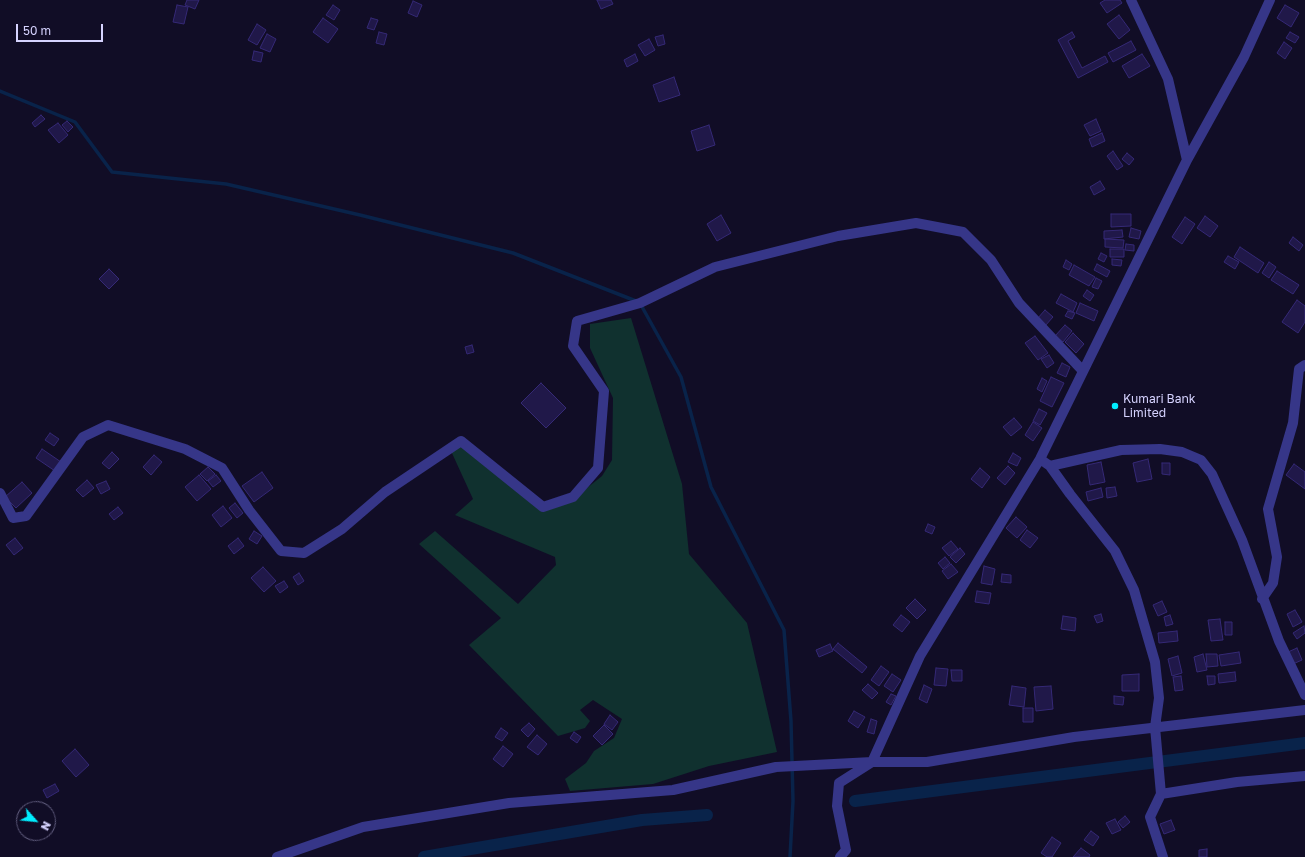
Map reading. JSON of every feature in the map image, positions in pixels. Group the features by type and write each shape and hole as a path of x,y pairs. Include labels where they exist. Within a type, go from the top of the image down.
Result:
{"street":[{"path":"1131,0 1168,79 1188,160"},
{"path":"840,857 846,850 837,806 839,783 872,762 920,656 1040,459 1188,160 1244,57 1270,0"},
{"path":"0,493 13,518 26,516 83,437 108,425 185,449 222,468 250,510 281,551 304,553 342,529 385,492 461,441 543,508 573,497 598,468 604,392 573,346 577,321 640,303 715,267 838,236 916,223 963,232 991,260 1019,303 1083,371"},
{"path":"1262,599 1273,583 1277,558 1268,509 1293,423 1299,369 1305,365"},
{"path":"1050,466 1121,450 1153,449 1182,452 1201,460 1212,474 1242,540 1262,599 1279,641 1305,695"},
{"path":"1040,459 1050,466 1115,551 1134,590 1155,662 1160,698 1156,727 1161,794 1150,816 1164,857"},
{"path":"277,857 363,827 509,803 673,790 776,767 872,762 927,762 1074,737 1305,710"},
{"path":"1161,794 1237,782 1305,776"}],"green space":[{"path":"631,318 682,484 689,554 747,623 777,752 709,766 653,784 570,791 565,779 586,763 594,751 614,738 622,719 593,700 580,710 590,721 585,728 558,736 469,645 501,618 419,544 435,531 518,604 556,565 555,557 455,515 473,499 451,451 462,446 541,511 572,500 602,476 612,460 613,398 590,348 590,324"}],"building":[{"path":"187,0 199,0 195,9 185,5"},
{"path":"597,0 611,0 613,4 601,9"},
{"path":"1105,0 1120,0 1122,3 1107,13 1100,3"},
{"path":"413,1 422,5 417,17 408,13"},
{"path":"177,5 188,7 184,24 173,22"},
{"path":"333,5 340,10 334,20 326,15"},
{"path":"1285,5 1299,13 1291,27 1277,18"},
{"path":"1119,15 1130,30 1119,39 1107,24"},
{"path":"323,18 338,29 328,43 313,32"},
{"path":"371,18 378,20 374,30 367,28"},
{"path":"257,24 266,30 257,45 248,40"},
{"path":"379,32 387,34 384,45 376,43"},
{"path":"1072,32 1075,37 1068,41 1082,68 1105,56 1108,62 1078,78 1058,40"},
{"path":"1290,32 1299,37 1295,43 1286,38"},
{"path":"267,34 276,39 270,52 260,48"},
{"path":"663,35 665,44 658,46 655,37"},
{"path":"649,39 655,50 645,56 638,45"},
{"path":"1131,41 1136,50 1113,62 1108,53"},
{"path":"1284,42 1292,48 1285,59 1277,53"},
{"path":"254,51 263,53 261,62 252,60"},
{"path":"635,54 638,61 627,67 624,60"},
{"path":"1142,54 1150,66 1129,78 1122,66"},
{"path":"674,77 680,95 659,102 653,85"},
{"path":"41,115 45,119 35,127 32,123"},
{"path":"1096,119 1101,131 1090,136 1084,125"},
{"path":"67,121 73,127 68,132 62,125"},
{"path":"58,123 68,135 59,143 48,130"},
{"path":"709,125 715,145 697,151 691,131"},
{"path":"1102,133 1105,141 1092,147 1089,139"},
{"path":"1113,151 1123,166 1117,170 1107,156"},
{"path":"1127,153 1134,159 1129,165 1122,159"},
{"path":"1100,181 1105,189 1094,195 1090,187"},
{"path":"1111,214 1131,214 1131,226 1111,227"},
{"path":"721,215 731,233 717,241 707,224"},
{"path":"1205,216 1218,226 1210,237 1197,228"},
{"path":"1185,217 1195,224 1182,244 1172,237"},
{"path":"1131,228 1141,231 1139,239 1129,237"},
{"path":"1122,230 1123,237 1104,239 1104,231"},
{"path":"1293,237 1303,245 1299,251 1289,243"},
{"path":"1105,239 1124,240 1123,248 1105,247"},
{"path":"1126,244 1134,245 1134,251 1125,250"},
{"path":"1240,247 1264,263 1258,273 1234,257"},
{"path":"1110,249 1124,249 1124,257 1110,257"},
{"path":"1101,253 1107,256 1104,262 1098,259"},
{"path":"1228,256 1239,262 1235,269 1224,262"},
{"path":"1112,259 1122,260 1121,266 1112,265"},
{"path":"1066,260 1072,264 1069,270 1063,267"},
{"path":"1269,262 1276,267 1269,278 1262,273"},
{"path":"1097,264 1110,271 1107,277 1094,270"},
{"path":"1074,265 1095,277 1089,286 1069,275"},
{"path":"109,269 119,279 109,289 99,279"},
{"path":"1277,271 1299,285 1293,294 1271,280"},
{"path":"1096,278 1102,281 1098,289 1092,287"},
{"path":"1087,290 1094,295 1090,301 1083,296"},
{"path":"1061,294 1077,303 1073,312 1056,303"},
{"path":"1297,300 1305,306 1305,322 1298,333 1282,322"},
{"path":"1080,303 1098,311 1094,321 1076,313"},
{"path":"1045,310 1053,317 1045,326 1037,319"},
{"path":"1068,311 1075,313 1072,319 1065,316"},
{"path":"1065,325 1072,331 1063,342 1055,336"},
{"path":"1073,333 1084,344 1076,353 1065,342"},
{"path":"1035,336 1048,353 1038,360 1025,343"},
{"path":"472,345 474,352 467,354 465,347"},
{"path":"1049,355 1054,363 1047,368 1041,359"},
{"path":"1062,363 1070,367 1066,377 1057,373"},
{"path":"1051,377 1064,383 1052,407 1040,401"},
{"path":"1042,378 1047,381 1042,392 1037,389"},
{"path":"541,383 566,408 546,428 521,403"},
{"path":"1039,409 1047,413 1040,425 1033,421"},
{"path":"1014,418 1022,427 1011,436 1003,427"},
{"path":"1033,422 1042,428 1033,441 1025,435"},
{"path":"50,433 59,439 54,446 45,440"},
{"path":"42,449 61,462 55,471 36,458"},
{"path":"112,452 119,459 109,469 102,463"},
{"path":"1013,453 1021,458 1017,466 1008,462"},
{"path":"154,455 162,462 151,475 143,467"},
{"path":"1148,459 1152,479 1137,482 1133,463"},
{"path":"1101,462 1105,482 1090,485 1087,465"},
{"path":"1162,463 1170,463 1170,475 1162,474"},
{"path":"1294,464 1305,472 1305,489 1286,475"},
{"path":"1008,466 1015,473 1005,485 997,478"},
{"path":"208,467 215,474 207,481 200,474"},
{"path":"980,468 990,477 982,488 971,479"},
{"path":"262,472 273,488 254,502 242,486"},
{"path":"199,475 211,489 197,501 185,487"},
{"path":"216,475 221,481 213,487 208,481"},
{"path":"87,480 94,488 83,497 76,490"},
{"path":"106,481 110,489 101,494 96,485"},
{"path":"22,482 32,493 16,508 5,497"},
{"path":"1115,487 1117,496 1107,498 1106,488"},
{"path":"1101,488 1103,497 1088,501 1086,492"},
{"path":"235,503 243,513 237,518 229,508"},
{"path":"223,506 232,518 221,527 212,515"},
{"path":"118,507 123,513 114,520 109,514"},
{"path":"1016,517 1027,527 1017,538 1006,528"},
{"path":"928,524 935,527 932,534 925,531"},
{"path":"1027,530 1038,538 1030,548 1020,540"},
{"path":"254,531 262,536 257,544 249,539"},
{"path":"15,538 23,548 14,555 6,545"},
{"path":"238,538 244,546 234,554 228,546"},
{"path":"951,541 958,549 949,556 942,548"},
{"path":"960,548 965,554 956,563 950,557"},
{"path":"945,557 950,563 943,569 938,563"},
{"path":"951,564 958,572 948,579 942,571"},
{"path":"984,566 995,569 992,585 981,583"},
{"path":"263,567 276,581 264,592 251,578"},
{"path":"299,573 304,581 298,585 293,577"},
{"path":"1002,574 1011,575 1011,583 1001,582"},
{"path":"284,581 288,587 280,593 275,586"},
{"path":"977,591 991,593 989,604 975,602"},
{"path":"915,599 926,610 917,619 906,608"},
{"path":"1162,601 1167,612 1158,616 1153,605"},
{"path":"1295,610 1302,622 1293,627 1287,614"},
{"path":"1101,614 1103,621 1097,623 1094,616"},
{"path":"901,615 910,622 902,632 893,625"},
{"path":"1170,615 1173,624 1166,626 1164,617"},
{"path":"1063,616 1076,618 1075,631 1061,629"},
{"path":"1220,619 1223,640 1211,641 1208,620"},
{"path":"1225,622 1232,622 1232,635 1225,635"},
{"path":"1304,626 1305,633 1297,639 1293,633"},
{"path":"1177,631 1178,641 1159,643 1158,633"},
{"path":"838,643 867,667 862,673 833,649"},
{"path":"830,644 833,651 819,657 816,650"},
{"path":"1297,648 1302,660 1293,664 1288,652"},
{"path":"1239,652 1241,663 1221,666 1219,655"},
{"path":"1203,654 1207,670 1197,672 1194,657"},
{"path":"1206,654 1217,654 1218,666 1207,667"},
{"path":"1178,656 1182,673 1172,676 1168,659"},
{"path":"881,666 889,672 879,686 871,680"},
{"path":"936,668 948,669 946,686 934,685"},
{"path":"951,670 962,670 962,681 952,681"},
{"path":"1235,672 1236,681 1219,683 1218,674"},
{"path":"892,674 901,680 893,692 884,686"},
{"path":"1139,674 1139,691 1122,691 1122,675"},
{"path":"1181,676 1183,690 1175,691 1173,677"},
{"path":"1207,676 1215,676 1215,684 1208,685"},
{"path":"868,684 878,693 872,699 862,690"},
{"path":"924,685 932,689 927,703 919,699"},
{"path":"1012,686 1026,688 1024,707 1009,705"},
{"path":"1051,686 1053,709 1036,711 1034,687"},
{"path":"891,694 896,696 891,705 886,702"},
{"path":"1114,696 1124,697 1123,705 1114,704"},
{"path":"1023,708 1033,708 1033,722 1023,722"},
{"path":"854,711 865,717 858,728 848,721"},
{"path":"610,715 618,722 612,730 604,724"},
{"path":"871,719 877,721 874,734 867,732"},
{"path":"529,723 535,729 528,737 521,730"},
{"path":"604,725 613,734 602,745 593,736"},
{"path":"501,728 508,733 502,741 495,737"},
{"path":"574,732 581,737 577,743 570,738"},
{"path":"537,735 547,744 538,755 527,747"},
{"path":"503,746 513,754 503,767 493,759"},
{"path":"75,749 89,765 76,777 62,761"},
{"path":"55,784 59,791 47,798 43,790"},
{"path":"1125,816 1130,822 1123,828 1118,822"},
{"path":"1115,819 1121,830 1112,834 1106,823"},
{"path":"1171,820 1175,830 1164,834 1160,824"},
{"path":"1091,831 1099,837 1093,846 1084,840"},
{"path":"1052,837 1061,843 1052,857 1047,857 1041,853"},
{"path":"1081,848 1090,855 1089,857 1073,857"},
{"path":"1207,849 1207,857 1199,857 1199,850"}],"waterway":[{"path":"0,91 75,122 112,172 226,184 360,215 513,253 636,301"},
{"path":"641,305 681,377 711,487 784,630 791,721 793,801 790,857"},
{"path":"855,801 1305,743"},
{"path":"424,857 642,820 707,815"}],"place":[{"name":"Kumari Bank Limited","path":"1115,406"}]}
